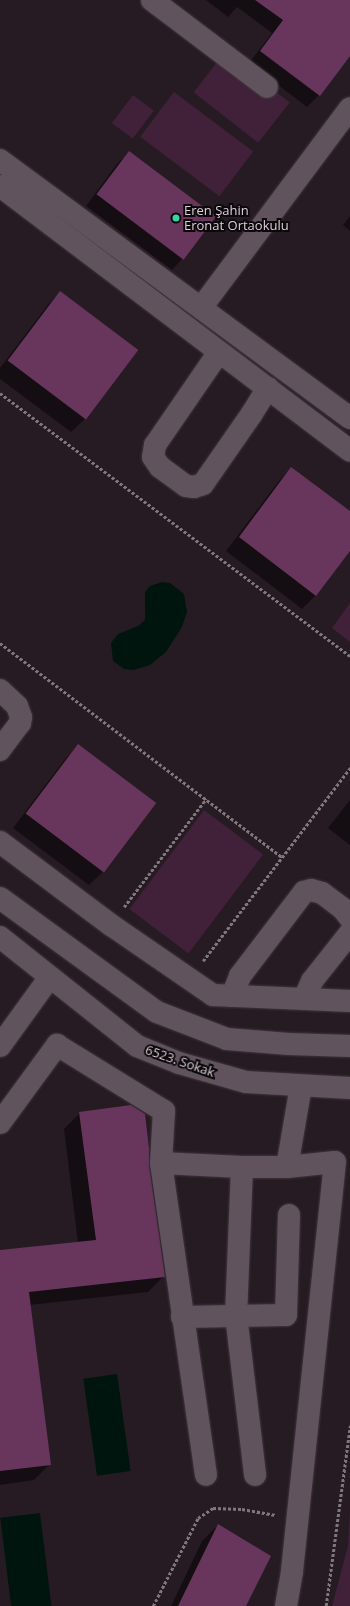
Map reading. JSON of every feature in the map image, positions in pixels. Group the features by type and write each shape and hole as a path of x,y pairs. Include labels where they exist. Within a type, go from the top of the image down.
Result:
{"street":[{"path":"152,0 268,87"},
{"path":"201,308 350,108"},
{"path":"0,160 350,418"},
{"path":"0,186 350,451"},
{"path":"219,352 155,445 153,457 160,467 186,486 194,487 203,484 268,388"},
{"path":"0,690 17,706 21,717 20,723 0,750"},
{"path":"0,842 111,924 213,995 350,1001"},
{"path":"232,996 240,976 304,892 311,890 322,893 343,909 350,918"},
{"path":"0,898 157,1012 227,1039 289,1044 350,1046"},
{"path":"304,999 312,982 350,933"},
{"name":"6523. Sokak","path":"0,937 136,1046 179,1063 246,1082 350,1088"},
{"path":"0,1046 50,977"},
{"path":"0,1123 57,1045 164,1111 161,1163 206,1475"},
{"path":"287,1167 301,1086"},
{"path":"161,1163 242,1167 287,1167 335,1162 297,1520 286,1606"},
{"path":"242,1167 236,1315 255,1475"},
{"path":"182,1317 286,1315 289,1215"}],"path":[{"path":"0,392 350,656"},
{"path":"0,643 282,857"},
{"path":"189,979 350,768"},
{"path":"111,924 206,799"},
{"path":"326,1606 350,1426"},
{"path":"153,1606 198,1518 213,1508 242,1509 297,1520"}],"shaded area":[{"path":"225,52 290,102 258,143 194,92"},
{"path":"174,92 253,152 219,196 140,137"},
{"path":"133,95 154,111 133,139 112,123"},
{"path":"162,582 170,583 184,594 187,612 182,627 166,652 150,665 134,670 124,669 113,661 111,643 118,634 138,626 145,620 145,592 150,586"},
{"path":"350,603 350,642 332,628"},
{"path":"204,810 263,855 188,954 129,909"},
{"path":"117,1374 131,1471 97,1476 83,1379"},
{"path":"350,1509 350,1606 332,1606 348,1546"},
{"path":"40,1513 51,1606 11,1606 0,1518"}],"building":[{"path":"255,0 350,0 350,56 320,96 260,51 283,20"},
{"path":"129,151 216,217 184,260 97,194"},
{"path":"60,291 138,350 86,419 8,360"},
{"path":"291,467 350,511 350,551 316,596 239,537"},
{"path":"78,744 156,803 104,872 26,813"},
{"path":"131,1105 145,1114 149,1148 149,1165 165,1277 29,1292 51,1465 0,1471 0,1250 96,1240 79,1112"},
{"path":"218,1524 271,1556 246,1606 178,1606"}],"place":[{"name":"Eren Şahin Eronat Ortaokulu","path":"176,218"}]}
